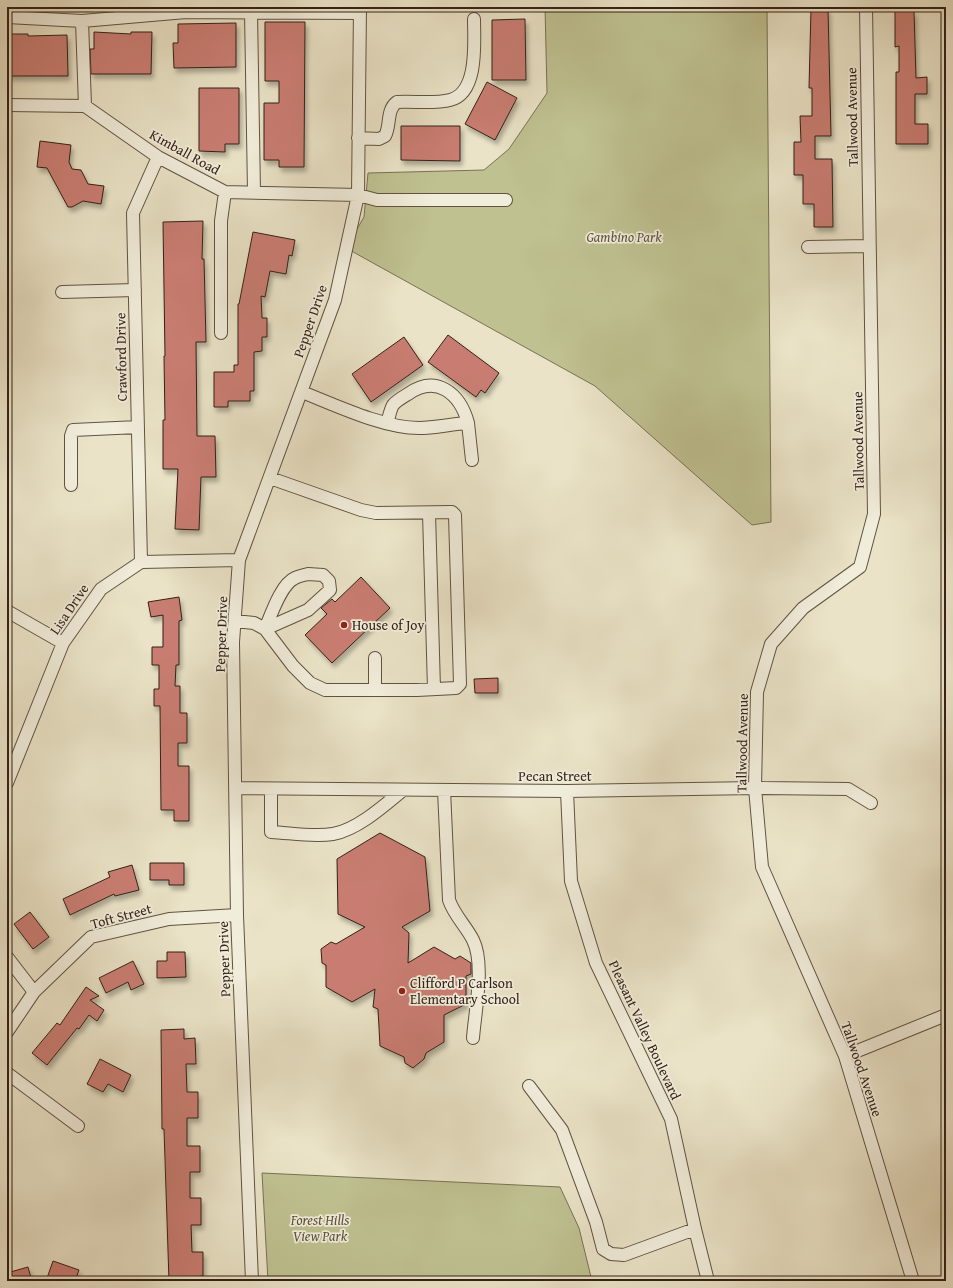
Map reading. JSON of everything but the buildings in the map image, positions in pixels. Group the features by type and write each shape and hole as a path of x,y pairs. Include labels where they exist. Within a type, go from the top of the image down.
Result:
{"street":[{"name":"Tallwood Avenue","path":"866,7 868,246 874,514 860,567 803,608 771,644 757,692 755,788 762,866 845,1056 913,1281"},
{"path":"7,16 82,21 186,12 360,10"},
{"name":"Pepper Drive","path":"252,1281 237,915 233,642 239,560 335,300 358,195 360,10"},
{"path":"251,12 254,192"},
{"path":"358,138 379,138 385,136 388,130 391,109 397,102 450,100 460,93 470,80 473,71 474,19"},
{"path":"7,105 85,106 82,21"},
{"name":"Kimball Road","path":"85,106 158,157 225,192 358,195 377,200 506,200"},
{"name":"Crawford Drive","path":"141,562 133,213 158,157"},
{"path":"221,333 221,221 225,192"},
{"path":"808,247 868,246"},
{"path":"62,292 135,290"},
{"path":"387,424 392,406 421,386 433,385 452,394 460,402 468,423 472,460"},
{"path":"302,392 387,424 419,428 468,423"},
{"path":"71,485 71,436 74,430 138,427"},
{"path":"235,621 254,623 265,629 293,666 317,687 325,690 434,689 456,688 460,684 456,519 452,512 376,513 361,510 270,478"},
{"path":"429,513 434,689"},
{"path":"141,562 239,560"},
{"name":"Lisa Drive","path":"7,783 63,644 101,589 141,562"},
{"path":"308,574 323,575 329,581 330,590 308,610 265,629 283,590 288,583 296,578 308,574"},
{"path":"7,611 63,644"},
{"path":"375,658 375,690"},
{"name":"Pecan Street","path":"236,788 567,792 755,788 848,789 871,802"},
{"path":"271,789 271,832 324,834 337,833 350,827 381,808 403,790"},
{"path":"444,790 449,900 455,913 473,940 478,957 473,1038"},
{"name":"Pleasant Valley Boulevard","path":"567,792 571,881 596,963 671,1119 708,1281"},
{"name":"Toft Street","path":"7,1032 34,992 91,937 169,919 237,915"},
{"path":"7,957 34,992"},
{"path":"845,1056 946,1015"},
{"path":"7,1073 78,1126"},
{"path":"529,1086 562,1130 596,1222 603,1249 611,1254 624,1255 695,1229"}],"green space":[{"name":"Gambino Park","path":"545,7 767,7 771,522 752,525 595,386 346,248 364,217 368,173 484,170 509,149 547,93"},
{"name":"Forest Hills View Park","path":"262,1173 560,1187 579,1228 592,1281 268,1281"}],"place":[{"name":"House of Joy","path":"344,625"},
{"name":"Clifford P Carlson Elementary School","path":"402,991"}]}
